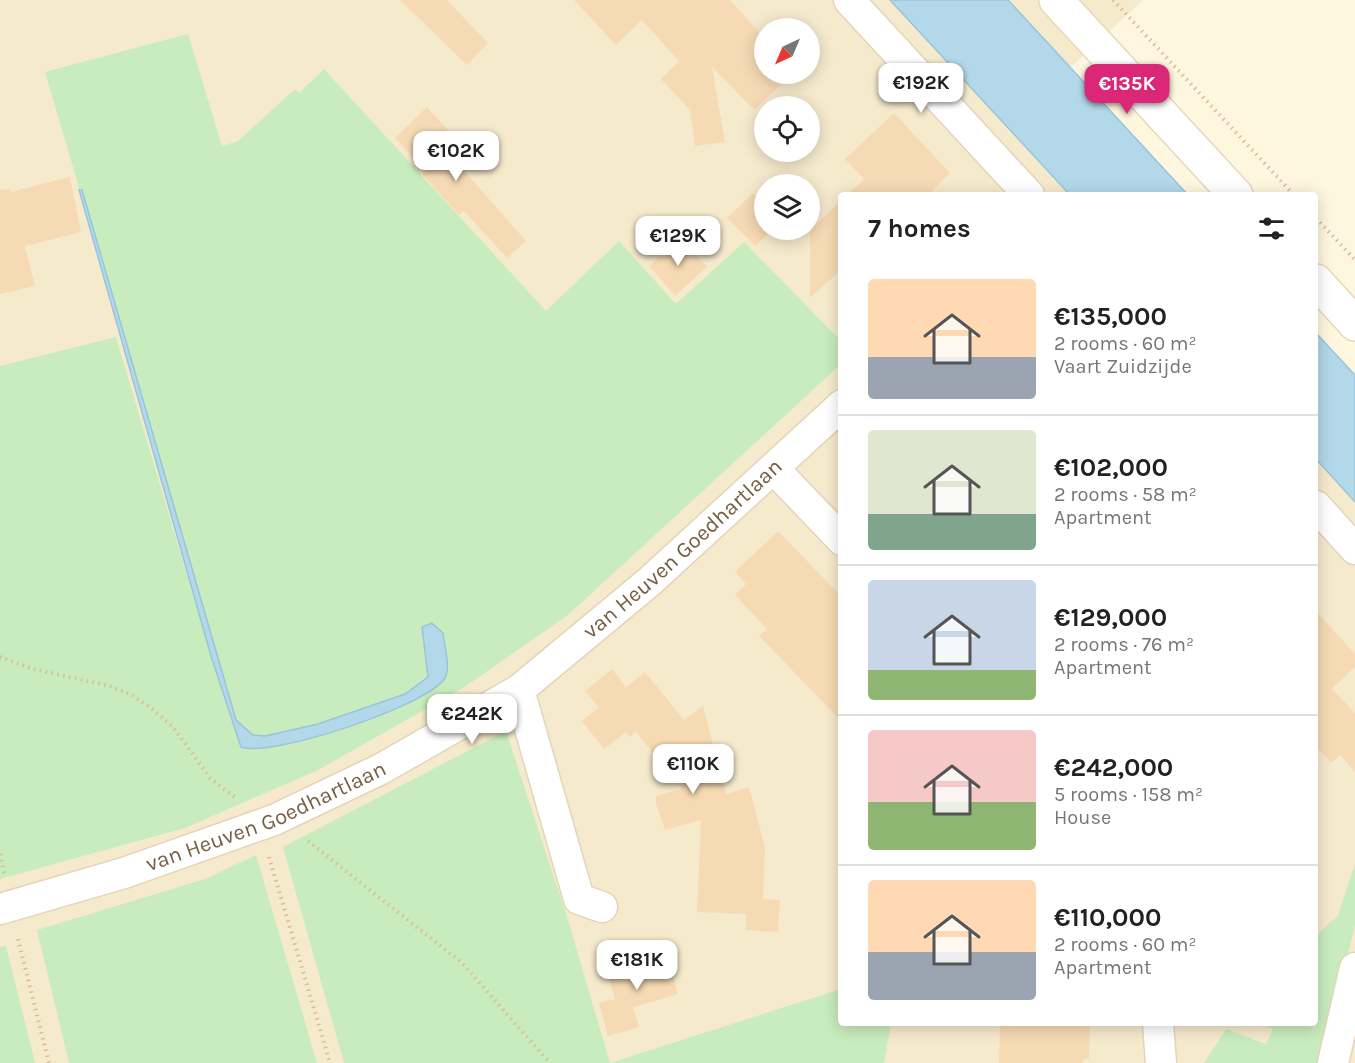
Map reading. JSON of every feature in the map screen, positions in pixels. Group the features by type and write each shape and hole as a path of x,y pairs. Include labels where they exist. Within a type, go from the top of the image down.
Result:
{"main road":[{"path":"1056,0 1233,192"},
{"path":"1318,283 1355,324"}],"street":[{"path":"849,0 1026,192"},
{"name":"van Heuven Goedhartlaan","path":"5,908 124,873 265,823 381,769 519,690 649,582 838,409"},
{"path":"774,469 838,536"},
{"path":"1318,508 1355,549"},
{"path":"519,690 579,899 602,907"},
{"path":"1333,1063 1355,968"},
{"path":"1158,1026 1161,1063"}],"path":[{"path":"1113,0 1291,192"},
{"path":"1318,220 1355,260"},
{"path":"0,657 33,669 106,685 130,694 150,707 173,727 210,778 265,823 310,842 462,963 550,1063"},
{"path":"265,823 275,871 330,1063"},
{"path":"0,854 5,908 49,1063"}],"shaded area":[{"path":"0,0 1143,0 1007,127 1067,192 838,192 838,1026 1318,1026 1318,461 1355,502 1355,1063 0,1063"}],"green space":[{"path":"188,34 222,146 238,141 295,89 299,93 324,69 546,311 619,241 676,304 744,242 838,338 838,367 568,615 463,688 318,770 185,828 0,879 0,366 116,337 211,656 241,747 275,746 352,727 408,702 428,677 405,694 318,724 265,736 253,735 236,720 45,72"},
{"path":"506,731 568,920 610,1063 344,1063 283,847"},
{"path":"256,855 317,1063 69,1063 37,930 205,879"},
{"path":"1355,864 1355,926 1320,1063 1204,1063 1226,1029 1266,1044 1273,1029 1266,1026 1318,1026 1318,934 1338,915"},
{"path":"6,946 35,1063 0,1063 0,947"},
{"path":"838,990 838,1026 890,1026 884,1063 610,1063"}],"water":[{"path":"890,0 1008,0 1185,192 1067,192"},
{"path":"79,190 82,190 236,720 253,735 265,736 318,724 405,694 428,677 422,627 432,623 443,633 447,656 447,674 433,689 381,715 348,727 283,745 258,748 241,747 211,656"},
{"path":"1318,335 1355,375 1355,502 1318,461"}],"building":[{"path":"400,0 447,0 488,43 467,65"},
{"path":"574,0 730,0 754,26 754,84 782,84 769,96 754,96 754,110 712,67 725,142 695,146 690,110 661,79 679,61 642,20 616,45"},
{"path":"427,107 448,130 437,140 526,241 507,258 464,211 459,215 422,174 426,171 395,138"},
{"path":"894,113 950,173 931,192 850,192 864,179 845,159"},
{"path":"70,177 81,232 25,246 35,286 0,294 0,190 10,189 11,192"},
{"path":"753,193 754,240 762,240 755,246 727,218"},
{"path":"838,204 838,273 810,298 810,240 820,240 820,221"},
{"path":"681,238 707,267 675,296 649,266"},
{"path":"778,531 838,593 838,718 759,636 767,629 735,595 746,584 735,572"},
{"path":"1318,613 1355,654 1355,667 1332,689 1355,713 1355,772 1340,755 1331,763 1318,748"},
{"path":"612,669 626,687 645,672 684,720 703,706 726,794 749,787 765,847 763,899 780,900 778,932 746,930 746,914 697,912 701,820 665,830 656,796 682,789 636,732 630,737 626,732 604,749 582,721 599,708 585,691"},
{"path":"665,950 678,994 633,1007 639,1027 608,1036 599,1003 615,999 607,972 638,963 637,958"},
{"path":"1000,1026 1090,1026 1089,1058 1083,1059 1083,1063 999,1063"}]}
